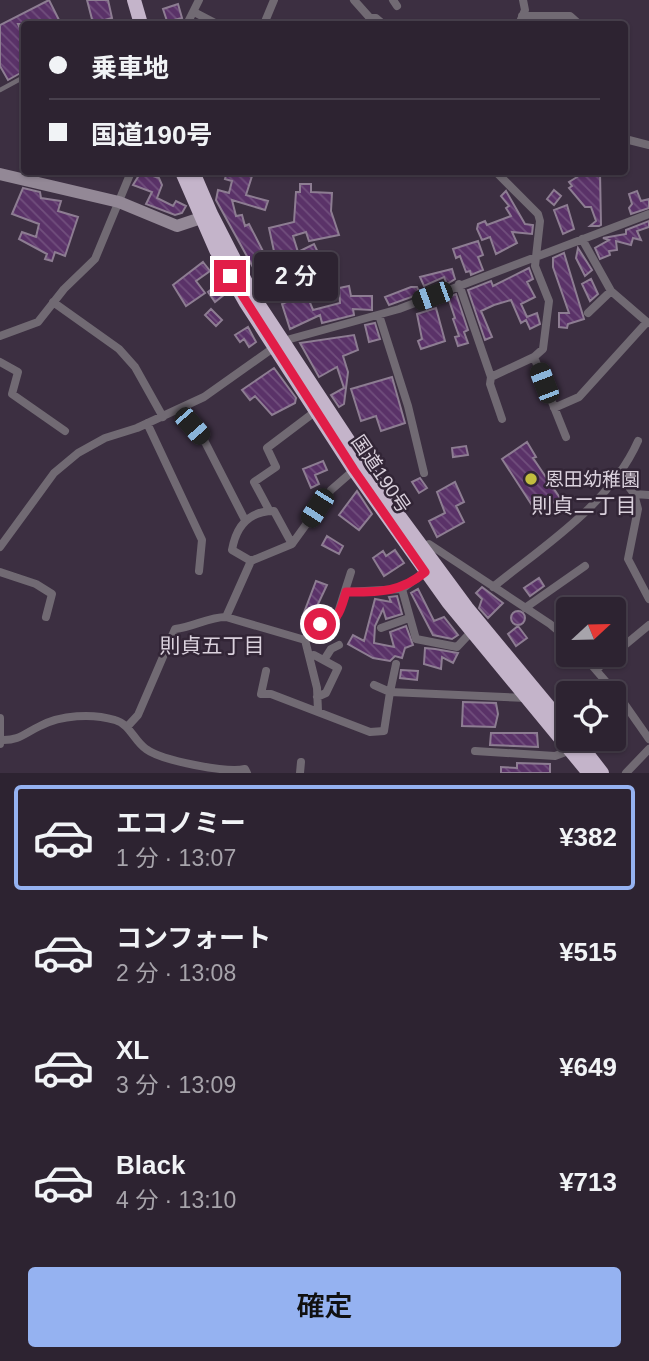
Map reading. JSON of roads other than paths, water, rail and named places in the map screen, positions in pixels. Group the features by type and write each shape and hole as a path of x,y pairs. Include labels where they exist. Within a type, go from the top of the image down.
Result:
{"highway":[{"path":"134,0 139,21"},
{"path":"140,21 145,0"},
{"name":"国道190号","path":"184,175 316,411 354,470 417,551 556,716"},
{"name":"国道190号","path":"194,175 206,216"},
{"name":"国道190号","path":"279,344 417,551 425,572 528,698 556,727"},
{"name":"国道190号","path":"577,751 589,773"},
{"name":"国道190号","path":"580,751 602,773"}],"street":[{"path":"189,21 199,0"},
{"path":"265,21 274,0"},
{"path":"355,0 370,18 376,21"},
{"path":"523,0 521,20 570,16 576,21"},
{"path":"194,12 211,21"},
{"path":"628,140 649,145"},
{"path":"0,174 120,202 177,226 206,216"},
{"path":"0,336 38,322 94,259 130,175"},
{"path":"491,377 534,357 543,349 549,301 535,266 540,221 538,214 499,175"},
{"path":"0,545 54,474 78,453 105,438 147,423 204,397 279,344 379,315 649,214"},
{"path":"554,408 579,397 648,323 611,291 582,239"},
{"path":"459,284 491,377 490,384 502,419"},
{"path":"588,313 611,291"},
{"path":"53,302 120,349 135,367 163,416"},
{"path":"379,315 408,406 424,473"},
{"path":"534,357 566,437"},
{"path":"0,362 18,372 12,394 65,431"},
{"path":"178,410 205,442 245,520"},
{"path":"268,510 254,482 276,467 268,448 316,411"},
{"path":"147,423 201,540 199,571"},
{"path":"493,587 584,513 631,458 638,441"},
{"path":"226,617 251,561 292,544 331,490 354,470"},
{"path":"618,472 634,494 638,509 628,559 649,599"},
{"path":"634,494 649,495"},
{"path":"251,561 232,551 235,531 245,520 268,510 274,511 292,544"},
{"path":"417,551 429,544 556,631"},
{"path":"524,608 584,566"},
{"path":"0,572 36,584 52,594 46,617"},
{"path":"305,640 317,624 329,624 336,619 351,572"},
{"path":"346,592 402,589 425,572"},
{"path":"402,589 416,639 457,647 472,631"},
{"path":"128,727 138,715 175,629 197,626 214,617 226,617 305,640"},
{"path":"380,628 409,618"},
{"path":"626,644 649,625"},
{"path":"305,640 318,711"},
{"path":"324,660 331,649 339,645"},
{"path":"309,656 314,654 338,668 326,693 317,697"},
{"path":"266,671 261,694 271,694 318,711 351,727 384,731 396,664"},
{"path":"599,667 597,669 649,739"},
{"path":"374,685 390,692 528,698"},
{"path":"0,718 0,742 19,739 40,726 72,717 92,715 118,721 128,727 146,750 207,770 238,772 245,769 247,773"},
{"path":"626,773 649,749"},
{"path":"475,751 555,756 562,751"},
{"path":"300,773 301,762"}],"lane":[{"path":"0,81 2,89 21,79"}],"place":[{"name":"恩田幼稚園","path":"531,479"}],"district":[{"name":"則貞二丁目","path":"584,505"},
{"name":"則貞五丁目","path":"212,645"}]}
